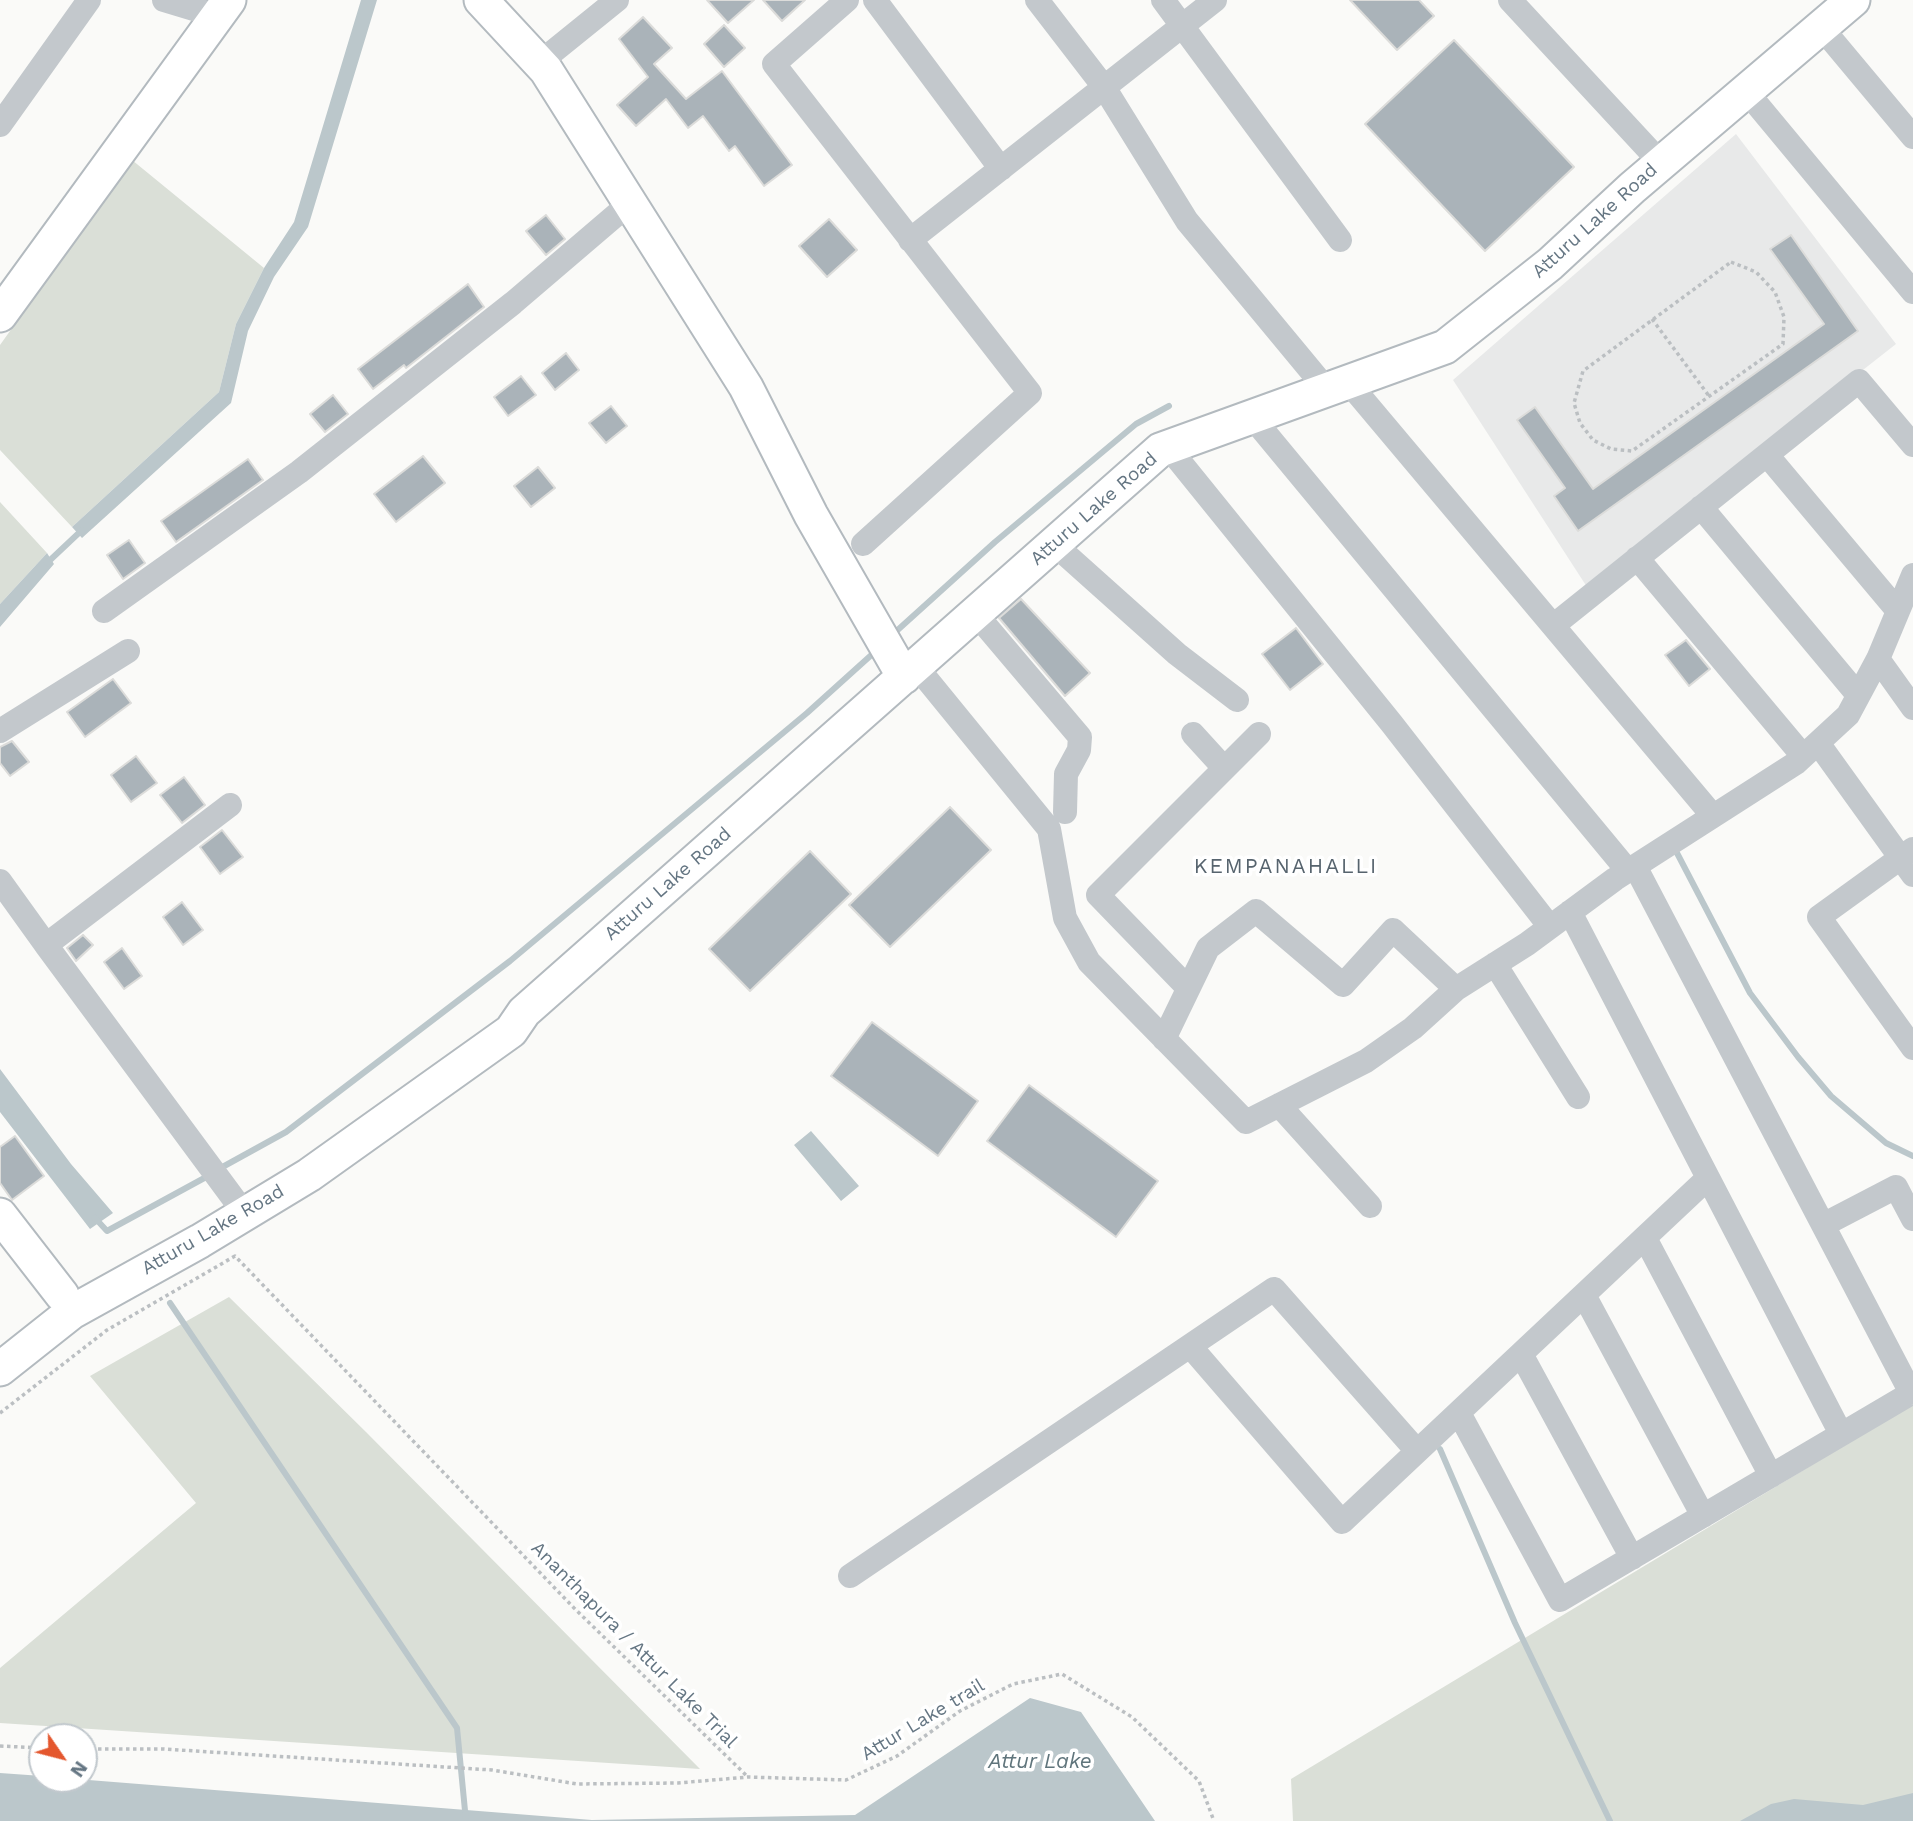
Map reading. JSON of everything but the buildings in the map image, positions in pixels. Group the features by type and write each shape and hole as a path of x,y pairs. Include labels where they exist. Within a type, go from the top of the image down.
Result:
{"street":[{"path":"0,125 89,0"},
{"path":"0,315 223,8 164,0"},
{"path":"481,0 539,63 630,204 746,387 811,515 910,671 1049,829 1065,918 1089,962 1246,1122 1366,1061 1413,1028 1456,989 1550,927 1631,868 1811,749 1848,715 1878,659 1913,575"},
{"path":"539,63 617,0"},
{"path":"847,0 774,64 1030,393 863,544"},
{"path":"876,0 1001,169"},
{"path":"1037,0 1104,88 1187,221 1554,625 1713,816"},
{"path":"1163,0 1340,240"},
{"path":"910,240 1215,0"},
{"path":"1510,0 1661,163"},
{"name":"Atturu Lake Road","path":"0,1369 72,1312 239,1205 284,1165 498,1015 524,1012 1160,450 1445,347 1550,264 1661,163 1853,0"},
{"path":"1821,27 1913,137"},
{"path":"1745,91 1913,292"},
{"path":"104,611 299,472 513,303 630,204"},
{"path":"1554,625 1859,381 1913,445"},
{"path":"1252,417 1631,868 1912,1392 1560,1600 1459,1413"},
{"path":"1168,447 1392,724 1550,927"},
{"path":"1767,455 1898,611"},
{"path":"1701,507 1858,695"},
{"path":"1054,544 1177,654 1237,700"},
{"path":"1637,558 1909,861 1819,917 1913,1048"},
{"path":"981,620 1080,737 1079,750 1066,774 1065,812"},
{"path":"0,731 128,650"},
{"path":"1878,659 1913,708"},
{"path":"1193,734 1224,768"},
{"path":"1065,918 1098,895 1259,734"},
{"path":"46,945 230,805"},
{"path":"0,880 239,1205"},
{"path":"1098,895 1188,988"},
{"path":"1164,1039 1208,948 1256,911 1343,985 1393,930 1456,989"},
{"path":"1570,912 1841,1434"},
{"path":"1495,964 1578,1097"},
{"path":"1279,1105 1370,1206"},
{"path":"1190,1346 1342,1522 1708,1178"},
{"path":"1823,1225 1896,1187 1913,1219"},
{"name":"Atturu Lake Road","path":"0,1340 41,1307 62,1295 239,1205"},
{"path":"0,1215 62,1295"},
{"path":"1645,1238 1771,1476"},
{"path":"850,1576 1273,1289 1417,1451"},
{"path":"1584,1295 1703,1516"},
{"path":"1521,1354 1632,1558"}],"path":[{"path":"1731,262 1756,272 1775,292 1784,317 1783,344 1632,451 1611,450 1585,432 1574,402 1583,371 1652,319 1731,262"},
{"path":"1652,319 1709,396"},
{"name":"Ananthapura / Attur Lake Trial","path":"0,1413 107,1331 235,1256 574,1608 748,1777"},
{"name":"Attur Lake trail","path":"748,1777 846,1780 897,1756 960,1711 1013,1684 1062,1674 1132,1717 1199,1781 1214,1821"},
{"path":"0,1746 28,1747"},
{"name":"Ananthapura / Attur Lake Trial","path":"98,1749 164,1749 492,1770 577,1784 678,1783 748,1777"}],"shaded area":[{"path":"1736,134 1896,344 1587,587 1453,380"},
{"path":"132,160 264,268 236,324 219,392 72,527 0,450 0,345"},
{"path":"0,502 47,553 0,604"},
{"path":"229,1297 700,1769 98,1729 98,1723 0,1723 0,1668 196,1503 90,1376"},
{"path":"1913,1404 1913,1821 1293,1821 1291,1779"}],"water":[{"path":"361,0 377,0 308,227 274,277 248,331 231,403 82,538 72,527 219,392 236,324 264,268 294,222"},
{"path":"47,553 54,564 0,627 0,604"},
{"path":"0,1069 71,1164 113,1213 90,1229 0,1112"},
{"path":"811,1131 859,1186 841,1201 794,1145"},
{"name":"Attur Lake","path":"1030,1698 1081,1712 1155,1821 0,1821 0,1773 28,1775 28,1793 98,1793 98,1781 592,1820 855,1815"},
{"path":"1913,1793 1913,1821 1740,1821 1771,1804 1794,1799 1863,1805"}],"waterway":[{"path":"891,636 995,542 1136,424 1169,406"},
{"path":"47,563 82,530"},
{"path":"217,1170 286,1132 510,961 807,713 878,649"},
{"path":"1677,853 1750,993 1798,1057 1831,1096 1886,1143 1913,1156"},
{"path":"95,1218 107,1231 208,1176"},
{"path":"170,1303 457,1728 466,1821"},
{"path":"1440,1449 1515,1623 1610,1821"}],"district":[{"name":"KEMPANAHALLI","path":"1286,867"}]}
